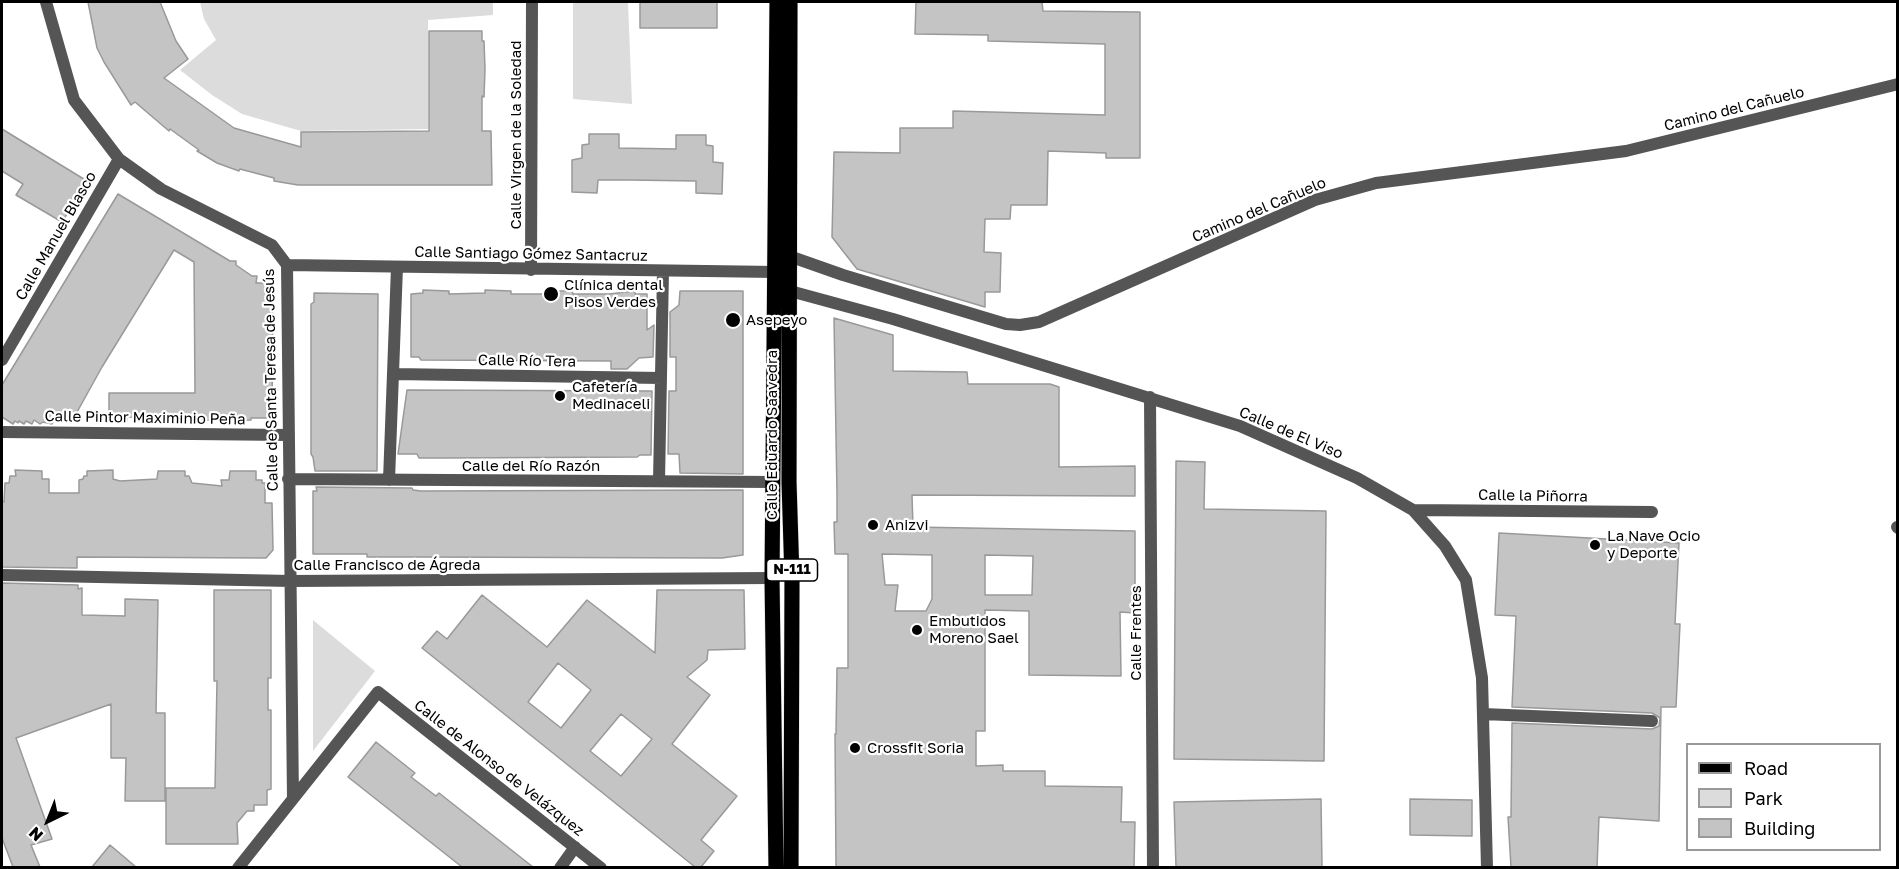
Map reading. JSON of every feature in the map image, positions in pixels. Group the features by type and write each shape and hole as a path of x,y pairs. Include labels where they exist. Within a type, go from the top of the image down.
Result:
{"main road":[{"name":"Calle Eduardo Saavedra","path":"776,867 772,578 777,2"},
{"name":"Calle Eduardo Saavedra","path":"790,2 791,867"}],"street":[{"name":"Calle de Santa Teresa de Jesús","path":"46,2 74,100 118,159 161,189 273,245 287,265 293,799"},
{"name":"Calle Virgen de la Soledad","path":"531,270 532,2"},
{"name":"Camino del Cañuelo","path":"789,256 843,275 1006,324 1020,325 1039,322 1315,200 1376,183 1626,151 1898,84"},
{"name":"Calle Manuel Blasco","path":"2,360 118,159"},
{"name":"Calle Santiago Gómez Santacruz","path":"287,265 774,273"},
{"path":"389,480 397,267"},
{"path":"659,481 663,271"},
{"name":"Calle de El Viso","path":"790,291 893,319 1240,426 1357,478 1413,510 1445,546 1466,580 1482,678 1487,867"},
{"name":"Calle Río Tera","path":"393,374 661,378"},
{"name":"Calle Frentes","path":"1150,397 1153,867"},
{"name":"Calle Pintor Maximinio Peña","path":"2,432 288,435"},
{"name":"Calle del Río Razón","path":"288,479 773,482"},
{"name":"Calle la Piñorra","path":"1413,510 1652,512"},
{"name":"Calle Francisco de Ágreda","path":"2,575 290,581 772,578"},
{"name":"Calle de Alonso de Velázquez","path":"293,799 378,692 601,867"},
{"path":"1483,714 1652,722"},
{"path":"238,867 293,799"},
{"path":"560,867 575,847"}],"green space":[{"path":"200,2 493,2 493,15 428,20 428,129 301,131 242,114 212,95 180,70 216,40 204,19"},
{"path":"573,2 628,2 632,104 573,99"},
{"path":"313,620 375,671 313,751"}],"building":[{"path":"88,2 160,2 176,41 188,59 164,78 234,128 301,147 301,132 429,131 429,31 482,31 485,69 482,131 491,131 492,185 298,185 274,181 274,178 240,169 239,171 217,163 197,151 199,150 170,129 169,131 135,102 131,105 97,48"},
{"path":"640,2 717,2 717,28 640,28"},
{"path":"916,2 1042,2 1043,11 1140,12 1140,158 1106,158 1106,153 1048,151 1047,205 1011,205 1010,219 985,219 984,252 1001,253 1000,292 985,292 985,307 857,269 832,237 834,152 900,153 900,128 953,128 953,111 1105,115 1105,44 988,41 988,35 915,34"},
{"path":"2,129 87,181 62,222 16,195 23,184 2,171"},
{"path":"589,134 619,134 619,148 676,149 676,135 706,135 706,145 713,146 713,162 723,163 722,194 696,193 696,181 629,180 598,180 597,193 572,192 572,160 582,158 582,145 589,144"},
{"path":"118,194 230,261 236,261 236,265 252,276 257,276 256,283 273,283 272,418 231,421 127,417 127,420 109,420 109,393 195,393 194,262 174,250 102,367 71,423 56,417 52,424 43,422 40,424 34,420 32,424 26,421 24,424 15,421 13,424 2,417 2,385"},
{"path":"423,290 449,291 449,294 485,293 485,290 511,291 511,294 572,291 573,294 609,294 635,291 635,294 647,294 647,330 654,325 653,357 639,358 627,369 611,369 611,361 421,360 419,357 411,357 411,294 423,293"},
{"path":"680,291 743,291 743,474 680,473 679,454 668,454 669,391 676,391 676,357 670,357 670,312 679,305"},
{"path":"314,293 378,294 377,471 315,471 311,454 311,304 314,302"},
{"path":"834,318 893,335 893,371 967,372 968,384 1050,384 1059,387 1059,467 1135,466 1135,496 912,495 913,527 1135,531 1135,613 1120,612 1121,676 1029,675 1029,611 985,610 985,731 976,731 976,766 1003,765 1003,771 1045,771 1045,786 1122,787 1121,822 1135,822 1134,867 836,867 837,668 848,668 848,554 835,554 834,522 837,522","holes":["882,554 932,555 932,599 926,611 895,611 898,585 885,585","985,555 1033,556 1032,595 985,595"]},
{"path":"407,390 652,391 651,455 637,457 419,458 417,454 398,454"},
{"path":"1176,461 1205,462 1204,509 1326,511 1324,761 1174,759"},
{"path":"15,470 42,471 42,479 49,479 49,493 79,493 79,480 87,476 87,471 113,470 113,479 120,481 157,479 158,471 185,471 185,476 189,476 192,483 222,486 221,480 229,480 230,471 256,471 256,480 262,480 262,483 265,483 265,503 272,503 273,550 266,558 77,557 77,568 2,567 2,502 4,502 5,483 9,483 10,476 16,476"},
{"path":"316,487 412,488 421,491 743,490 743,555 722,558 367,557 367,554 313,554 313,491 317,491"},
{"path":"1499,533 1679,543 1675,624 1680,624 1676,707 1661,707 1659,821 1599,817 1597,867 1511,867 1508,817 1511,817 1512,723 1652,729 1659,726 1660,718 1652,713 1512,707 1516,616 1495,615"},
{"path":"2,583 78,585 78,589 82,588 82,615 125,616 125,599 158,600 156,713 165,713 165,801 125,801 126,758 111,758 111,704 16,738 52,839 31,845 40,867 13,867 2,838"},
{"path":"214,590 271,590 271,678 268,678 268,710 271,710 271,789 267,790 267,805 254,805 254,811 247,811 237,823 238,844 166,844 166,788 215,788 217,681 214,681"},
{"path":"657,590 744,590 745,649 708,650 707,660 687,677 710,695 672,744 737,796 701,840 714,851 701,867 695,867 422,648 437,631 447,639 482,595 547,647 587,600 655,653","holes":["558,663 591,690 561,728 528,702","621,714 652,739 621,776 590,751"]},
{"path":"376,742 415,773 411,777 436,796 439,793 533,867 462,867 348,777"},
{"path":"1321,799 1322,867 1176,867 1174,802"},
{"path":"1410,799 1472,800 1472,836 1410,835"},
{"path":"110,845 136,867 92,867"}],"place":[{"name":"Clínica dental Pisos Verdes","path":"551,294"},
{"name":"Asepeyo","path":"733,320"},
{"name":"Cafetería Medinaceli","path":"560,396"},
{"name":"Anizvi","path":"873,525"},
{"name":"La Nave Ocio y Deporte","path":"1595,545"},
{"name":"Embutidos Moreno Sael","path":"917,630"},
{"name":"Crossfit Soria","path":"855,748"}]}
